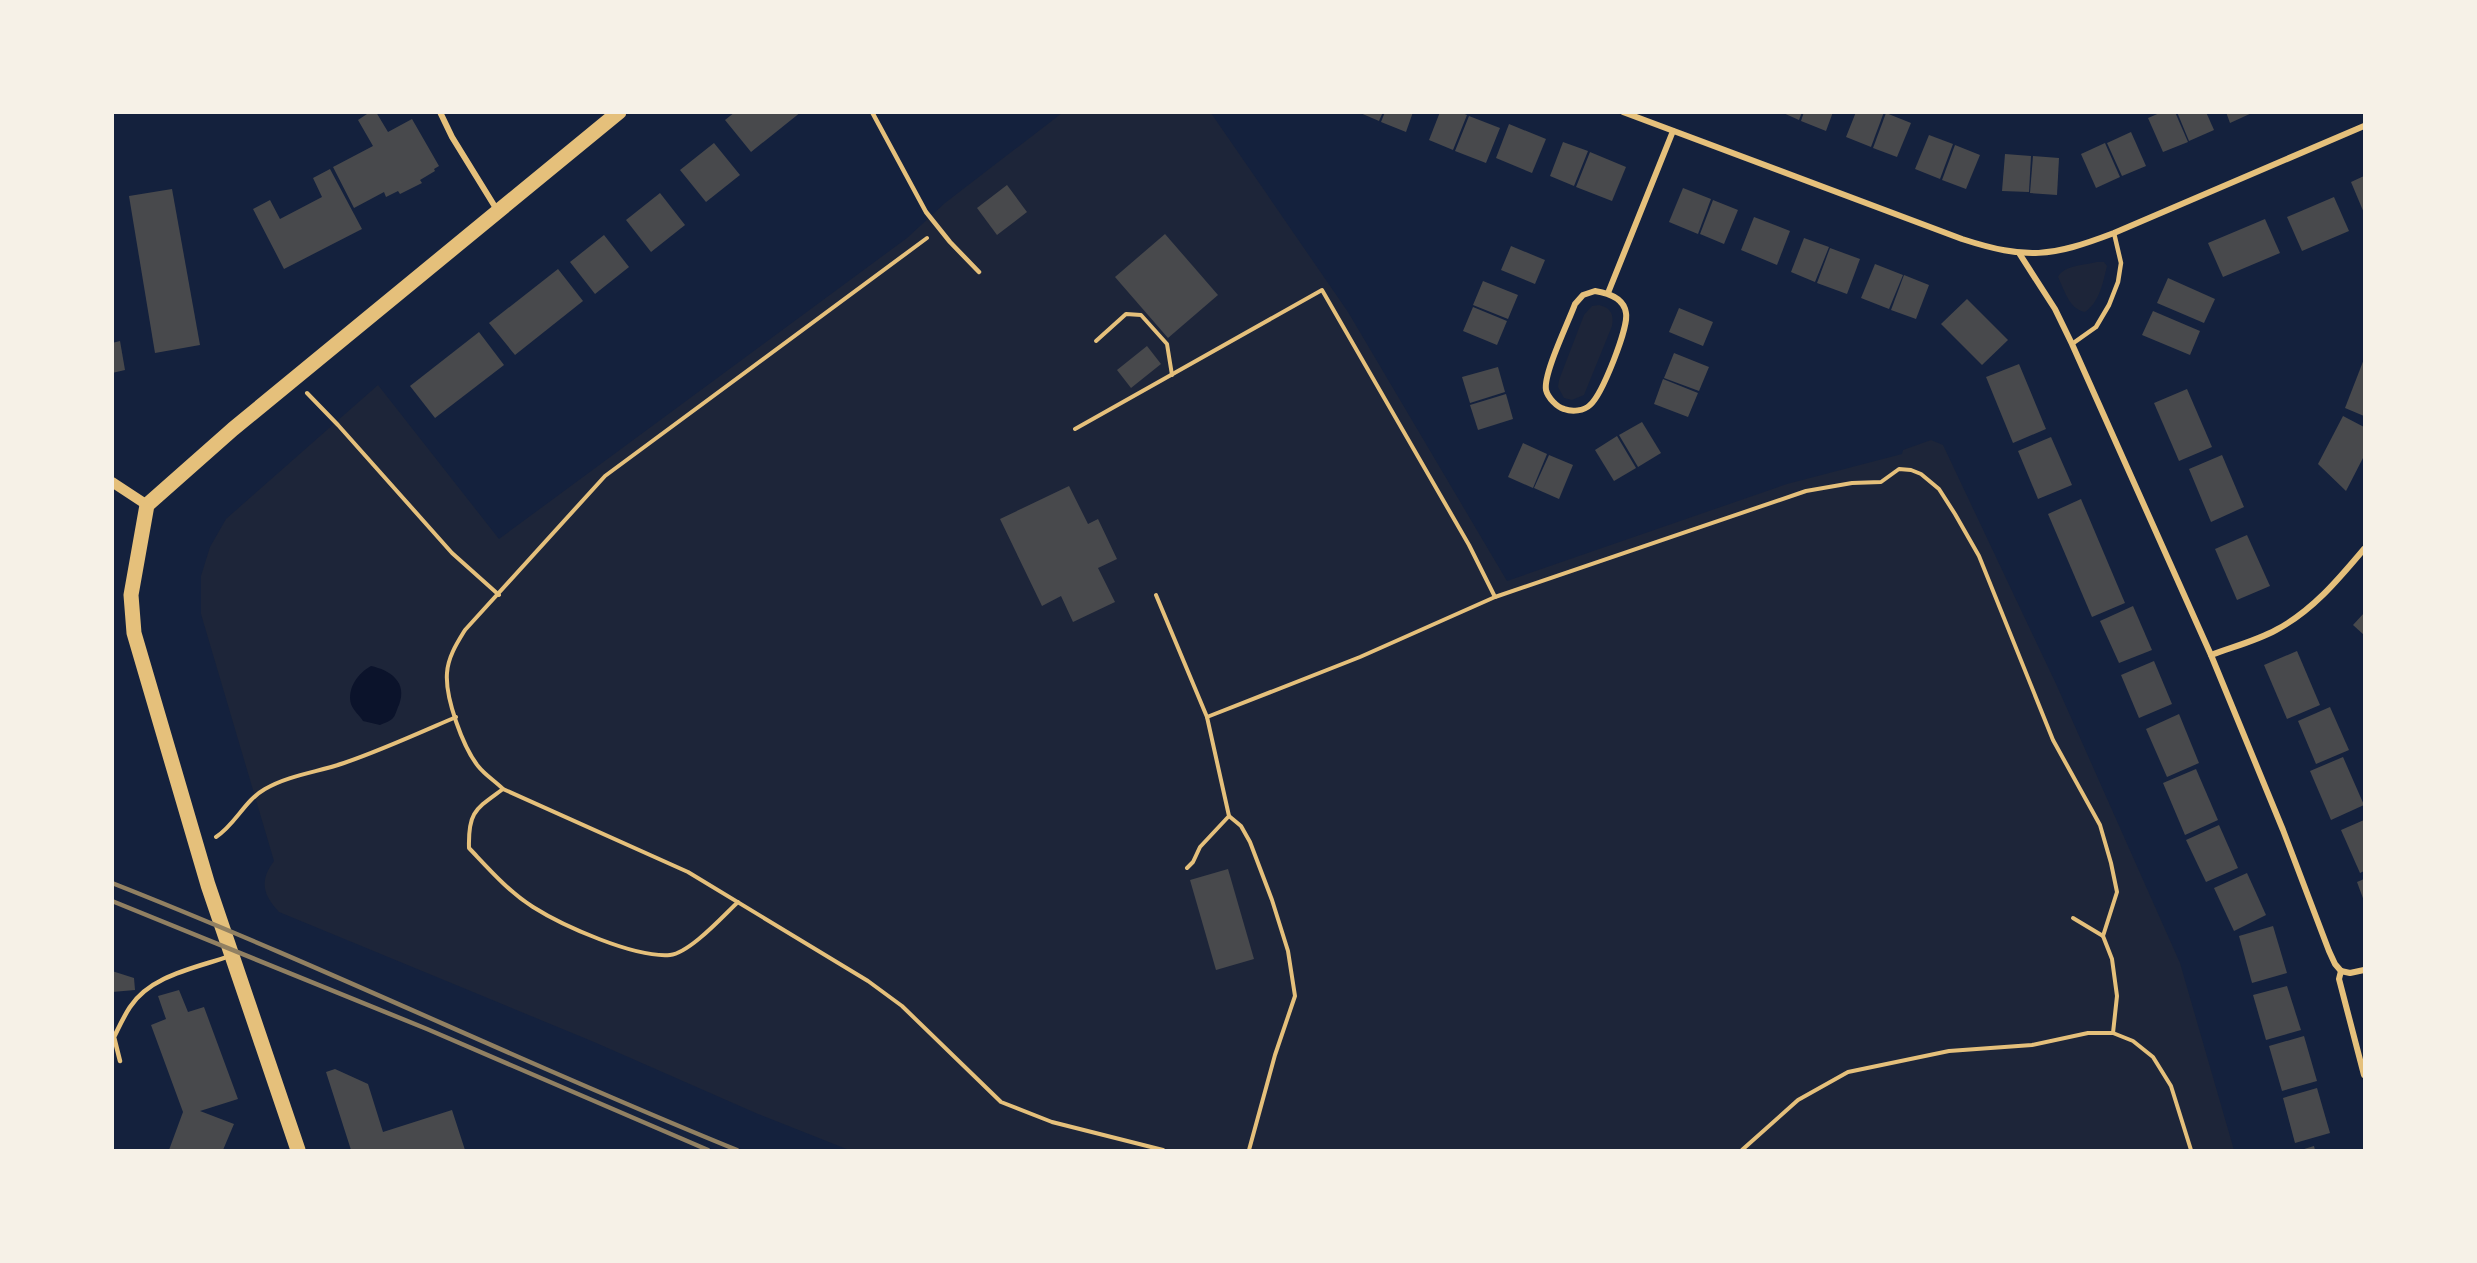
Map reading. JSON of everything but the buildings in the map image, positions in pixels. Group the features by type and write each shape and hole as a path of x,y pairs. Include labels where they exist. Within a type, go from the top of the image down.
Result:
{"main road":[{"path":"298,1150 198,849 134,633 131,595 147,505 618,112"}],"street":[{"path":"440,112 452,137 499,213"},
{"path":"1623,112 1962,238 1993,249 2019,253 2048,253 2073,248 2114,233 2364,126"},
{"path":"1608,293 1673,131"},
{"path":"2019,253 2055,309 2072,344 2211,655 2335,964 2341,971 2350,973 2364,970"},
{"path":"1595,291 1608,293 1619,300 1626,311 1626,324 1599,394 1590,406 1578,411 1564,410 1553,402 1546,390 1547,375 1575,304 1583,295 1595,291"},
{"path":"112,482 147,505"},
{"path":"2211,655 2276,630 2304,612 2328,591 2364,549"},
{"path":"2341,971 2339,979 2364,1075"}],"lane":[{"path":"873,112 926,212 979,272"},
{"path":"2072,344 2096,327 2118,282 2121,263 2114,233"},
{"path":"120,1061 114,1037 130,1006 144,992 160,981 233,955"}],"path":[{"path":"940,229 605,476 465,630 453,650 447,673 456,717 464,742 478,767 503,789 688,872 868,981 902,1006 1001,1102 1053,1122 1163,1150"},
{"path":"1075,429 1322,290 1469,545 1495,597"},
{"path":"1096,340 1126,314 1141,315 1167,344 1172,375"},
{"path":"294,380 338,425 452,553 499,595"},
{"path":"1207,717 1360,657 1495,597 1806,491 1852,483 1881,482 1899,469 1911,470 1921,474 1939,489 1979,556 2053,740 2100,825 2117,892 2103,936"},
{"path":"1156,595 1207,717 1229,816 1240,826 1250,842 1272,900 1288,951 1296,996 1275,1055 1249,1150"},
{"path":"198,849 229,828 242,807 264,789 288,779 344,763 456,717"},
{"path":"503,789 475,810 468,828 469,848 498,879 533,907 578,929 632,951 672,955 696,941 738,902"},
{"path":"1187,868 1193,862 1200,847 1229,816"},
{"path":"2073,918 2103,936 2112,959 2117,996 2113,1033"},
{"path":"1742,1150 1798,1100 1848,1072 1949,1051 2032,1046 2088,1033 2113,1033 2133,1041 2153,1058 2171,1086 2191,1150"}],"shaded area":[{"path":"1062,113 1211,113 1348,312 1507,581 1787,484 1902,454 1903,450 1931,440 1943,445 2057,686 2180,963 2234,1150 849,1150 758,1114 594,1042 279,912 269,900 265,888 266,875 274,861 201,614 201,576 210,547 226,519 378,385 499,539 907,238 945,203"},
{"path":"2104,262 2107,266 2097,297 2085,312 2071,303 2058,277 2070,268"},
{"path":"1599,305 1611,312 1612,326 1584,395 1572,400 1564,398 1558,387 1559,380 1584,315 1592,306"},
{"path":"371,666 391,674 401,690 399,705 394,717 380,725 363,721 353,708 350,698 355,682"}],"railway":[{"path":"112,883 269,948 737,1150"},
{"path":"112,901 427,1029 708,1150"}]}
